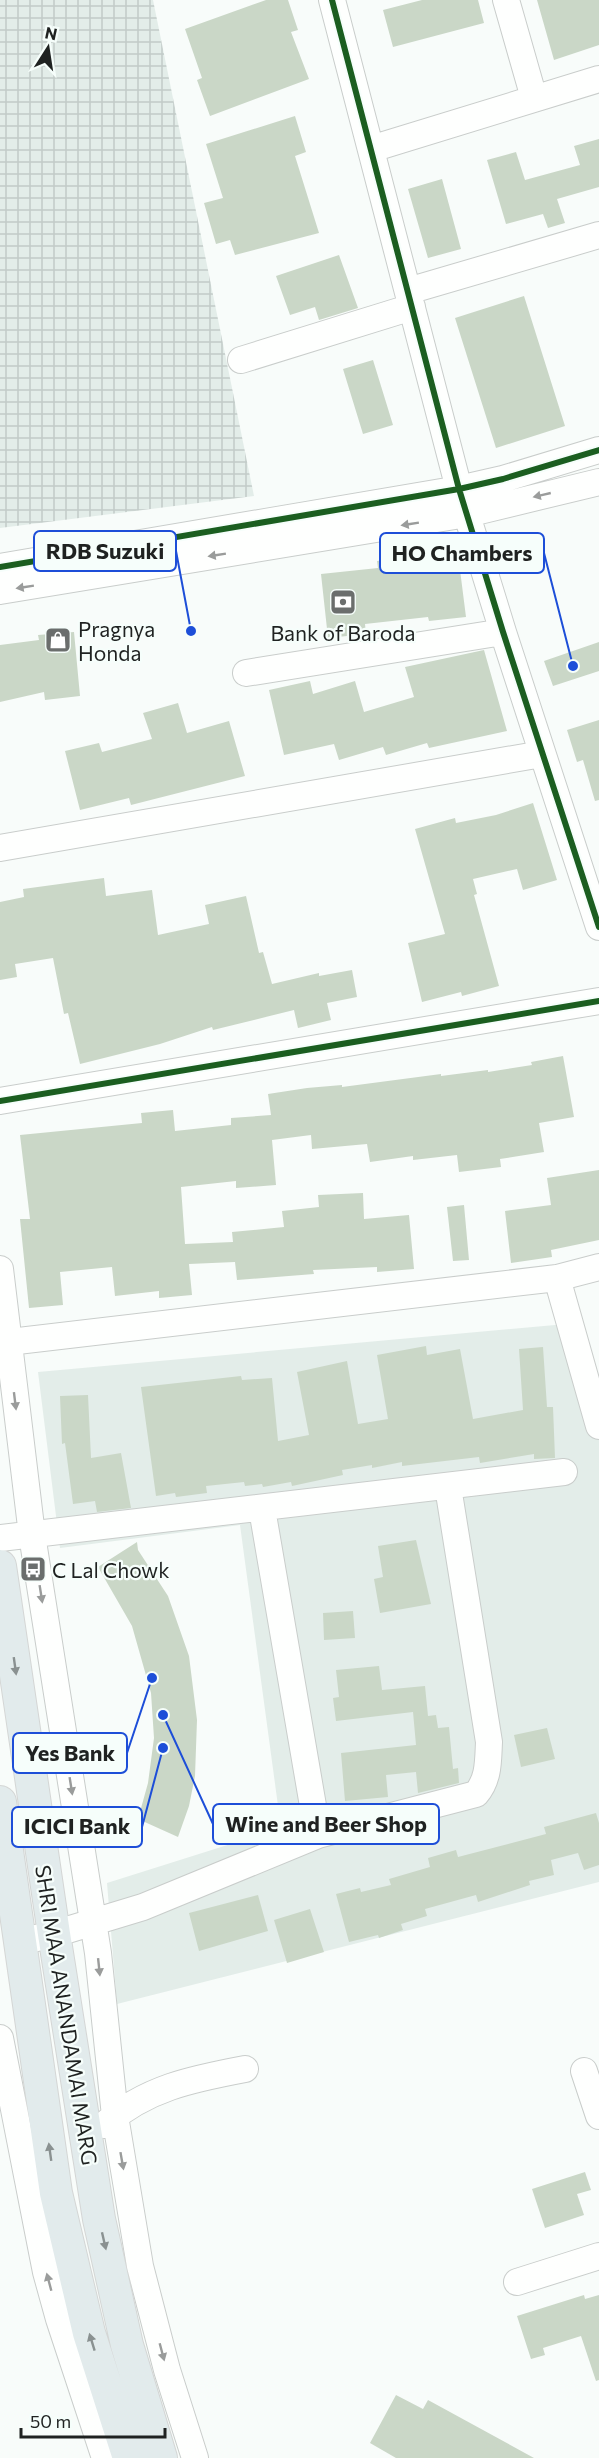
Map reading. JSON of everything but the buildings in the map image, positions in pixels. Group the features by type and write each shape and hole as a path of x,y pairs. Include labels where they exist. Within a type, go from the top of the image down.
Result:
{"main road":[{"name":"SHRI MAA ANANDAMAI MARG","path":"0,1566 99,2219 127,2345 161,2458"},
{"name":"SHRI MAA ANANDAMAI MARG","path":"0,1802 3,1859 19,1942 56,2193 89,2333 129,2458"}],"street":[{"path":"332,0 459,489 599,927"},
{"path":"506,0 534,98"},
{"path":"371,149 599,79"},
{"path":"241,360 410,299 599,235"},
{"path":"0,567 459,489 503,479 599,450"},
{"path":"0,591 467,514 599,482"},
{"path":"246,673 503,632"},
{"path":"0,848 542,754"},
{"path":"0,1101 599,1001"},
{"path":"4,1343 557,1278 599,1267"},
{"path":"0,1269 4,1343 93,1921 115,2116 140,2266 167,2370 195,2458"},
{"path":"557,1278 599,1426"},
{"path":"0,1538 564,1472"},
{"path":"19,1942 54,1934 143,1907 318,1835 476,1794 482,1786 488,1769 489,1742 448,1486"},
{"path":"262,1509 318,1835"},
{"path":"3,1859 42,1852"},
{"path":"0,2038 46,2272 105,2458"},
{"path":"86,2141 138,2099 197,2079 245,2069"},
{"path":"584,2071 599,2116"},
{"path":"517,2282 599,2256"}],"shaded area":[{"path":"0,0 153,0 254,496 0,528"},
{"path":"566,1324 599,1437 599,1882 117,2004 107,1883 281,1828 240,1525 60,1548 38,1372"}],"cycle path":[{"path":"332,0 459,489 599,927"},
{"path":"0,567 459,489 503,479 599,450"},
{"path":"0,1101 599,1001"}],"place":[{"name":"Bank of Baroda","path":"343,602"},
{"name":"RDB Suzuki","path":"191,631"},
{"name":"Pragnya Honda","path":"58,640"},
{"name":"HO Chambers","path":"573,666"},
{"name":"C Lal Chowk","path":"33,1569"},
{"name":"Yes Bank","path":"152,1678"},
{"name":"Wine and Beer Shop","path":"163,1715"},
{"name":"ICICI Bank","path":"163,1748"}]}
